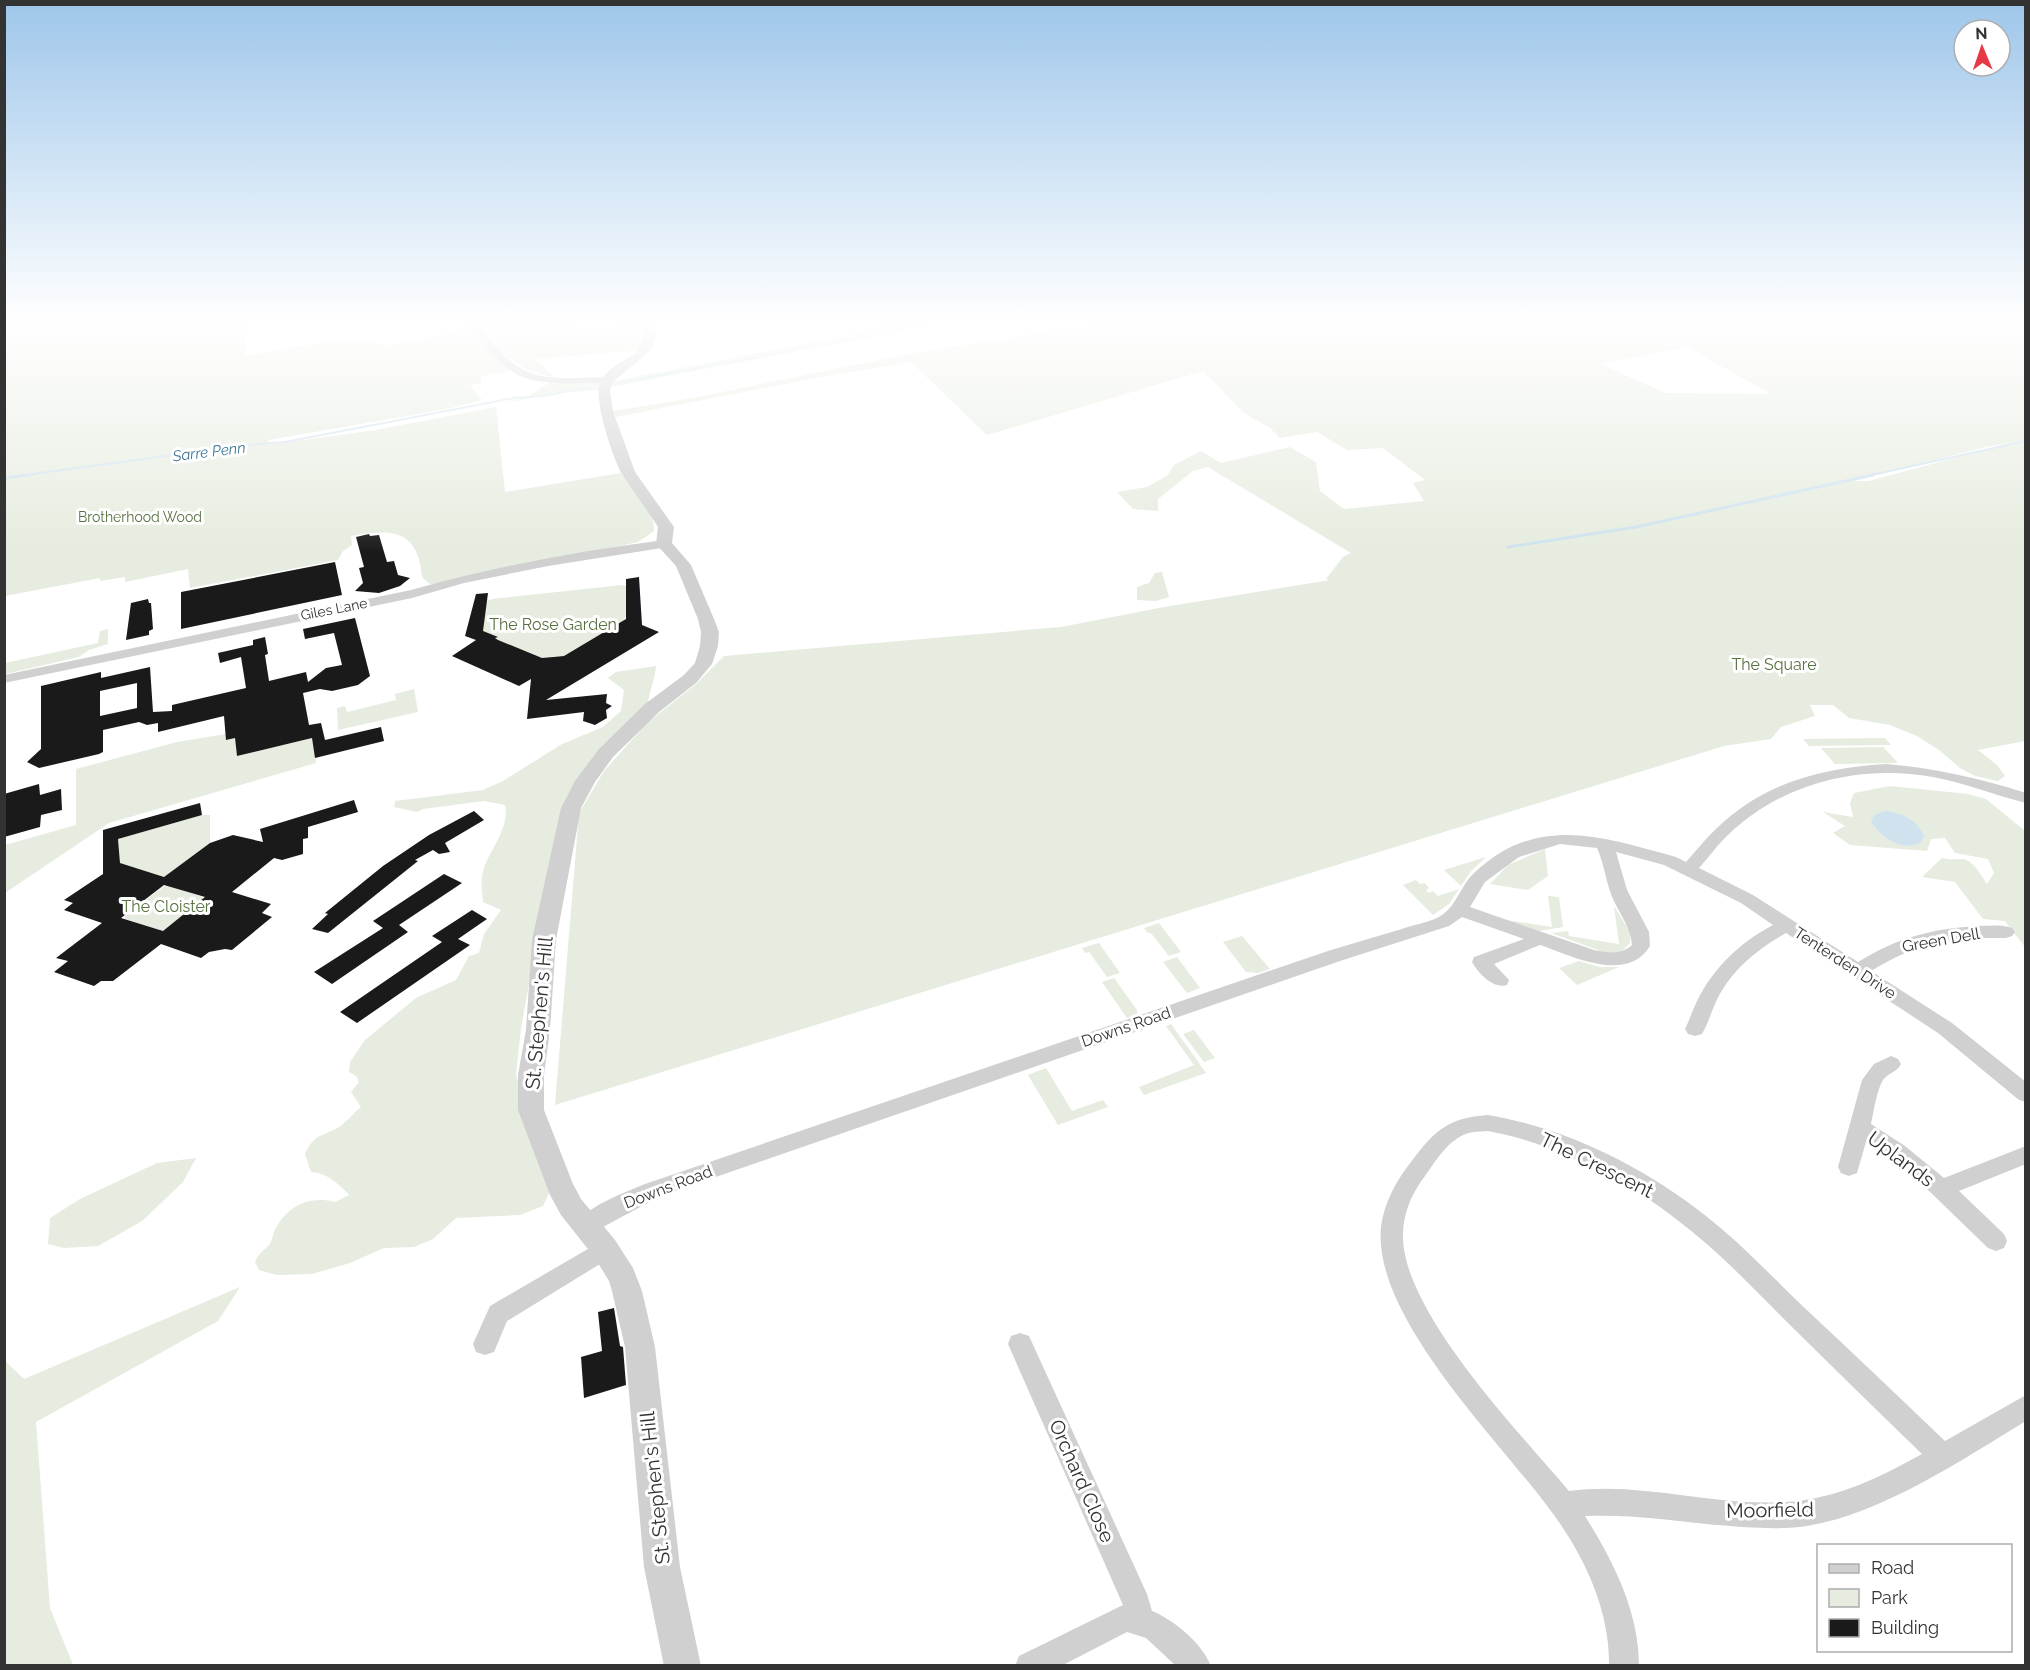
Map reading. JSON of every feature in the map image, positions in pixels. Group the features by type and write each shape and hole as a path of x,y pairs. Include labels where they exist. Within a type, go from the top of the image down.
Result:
{"street":[{"path":"605,397 607,411 627,471 666,527 667,537 664,544"},
{"name":"Giles Lane","path":"4,679 412,594 462,580 618,550 664,544"},
{"name":"St. Stephen's Hill","path":"664,544 684,566 706,619 710,638 708,653 690,679 628,729 606,753 585,781 571,808 544,940 538,1030 531,1075 531,1110 560,1187 571,1207 596,1237 623,1277 640,1347 662,1567 683,1665"},
{"path":"1689,869 1723,830 1761,801 1795,783 1828,772 1887,769 1925,772 1973,781 2025,798"},
{"name":"Downs Road","path":"485,1344 498,1314 596,1237 611,1210 653,1190 1334,956 1439,924 1460,910 1479,878 1513,852 1546,841 1572,838 1604,843 1651,855"},
{"path":"1460,910 1604,959 1628,957 1636,953 1641,946 1640,932 1618,890 1613,866 1604,843"},
{"name":"Tenterden Drive","path":"1651,855 1724,885 1787,925 1964,1042 2025,1094"},
{"path":"1695,1023 1720,977 1734,961 1753,945 1787,925"},
{"name":"Green Dell","path":"1857,971 1897,947 1909,943 1997,930"},
{"path":"1500,980 1481,962 1533,942 1534,936"},
{"name":"Uplands","path":"1849,1167 1872,1080 1888,1070"},
{"name":"The Crescent","path":"1624,1665 1623,1634 1617,1611 1581,1531 1563,1505 1426,1333 1406,1295 1395,1263 1390,1238 1392,1225 1406,1188 1430,1153 1451,1132 1474,1123 1506,1125 1565,1146 1632,1178 1688,1215 1730,1251 1943,1457"},
{"name":"Uplands","path":"1861,1128 1891,1146 1940,1189 1983,1235"},
{"name":"Uplands","path":"1940,1189 2025,1155"},
{"name":"Orchard Close","path":"1020,1344 1137,1604 1139,1619"},
{"name":"Moorfield","path":"1563,1505 1589,1500 1722,1512 1783,1514 1821,1510 1897,1481 1943,1457 2025,1407"},
{"path":"1029,1665 1126,1618 1139,1619 1157,1628 1197,1665"}],"green space":[{"name":"Brotherhood Wood","path":"5,397 480,397 482,400 447,409 269,440 268,445 375,430 496,407 505,492 621,473 647,507 654,531 638,542 442,583 430,584 422,577 415,549 408,541 390,533 378,533 351,536 352,545 343,551 338,560 190,588 188,569 125,582 125,577 100,581 100,578 5,596"},
{"path":"526,397 537,397 504,403"},
{"path":"719,397 616,417 613,411 693,398"},
{"path":"947,397 1115,397 987,435"},
{"name":"The Square","path":"1228,397 2025,397 2025,741 1978,750 1997,765 2005,776 1998,781 1975,776 1960,768 1939,750 1917,736 1890,725 1849,718 1833,705 1810,705 1815,716 1781,727 1771,739 1724,746 555,1105 579,813 604,771 647,723 695,685 724,656 1061,627 1164,607 1330,580 1326,579 1343,557 1351,553 1208,467 1193,471 1158,499 1158,511 1133,509 1117,492 1147,487 1168,475 1174,465 1201,451 1221,463 1290,447 1316,462 1320,491 1344,509 1424,501 1413,483 1425,480 1383,448 1347,450 1317,432 1280,438 1270,428 1244,413","holes":["2009,443 1869,481 1853,481"]},
{"path":"1162,572 1169,597 1156,601 1137,600 1137,587 1149,583 1155,573"},
{"name":"The Rose Garden","path":"626,586 626,616 623,621 571,659 554,656 537,663 539,657 493,643 499,640 495,638 497,637 480,631 487,601 492,599"},
{"path":"108,629 108,644 89,650 79,657 5,674 5,663 98,643 100,631"},
{"path":"656,666 648,705 599,751 537,939 521,1028 516,1074 524,1110 551,1189 543,1206 520,1215 456,1218 433,1239 414,1247 384,1248 350,1263 312,1274 277,1275 259,1270 256,1259 270,1244 276,1228 288,1212 310,1201 335,1202 349,1195 332,1179 311,1172 305,1154 315,1139 345,1123 361,1107 351,1092 359,1082 356,1076 349,1072 350,1062 365,1040 416,998 456,980 469,956 479,953 484,934 501,910 483,902 482,881 484,868 505,821 505,805 484,801 423,809 417,812 394,807 395,801 483,790 503,781 562,744 603,727 621,711 624,690 608,678 616,672"},
{"path":"414,689 418,712 338,730 337,708 345,706 347,712 396,700 395,694"},
{"path":"226,734 227,740 235,738 237,756 312,738 316,763 109,823 5,893 5,845 76,825 76,769 177,742"},
{"path":"1885,738 1891,745 1809,746 1803,739"},
{"path":"1883,747 1898,763 1835,764 1821,748"},
{"path":"1890,786 1968,794 1986,799 2025,831 2025,947 2005,921 1983,919 1955,882 1922,877 1942,858 1962,859 1973,865 1987,884 1994,873 1988,859 1955,853 1945,838 1931,839 1927,851 1850,845 1833,833 1845,826 1823,812 1853,817 1850,803 1854,793"},
{"path":"202,815 210,815 210,843 164,877 120,863 118,839"},
{"path":"1545,849 1548,876 1528,890 1490,884 1508,865"},
{"path":"1486,857 1471,871 1461,886 1444,870"},
{"path":"1416,880 1420,884 1425,883 1429,888 1426,890 1429,893 1433,891 1438,896 1459,889 1449,904 1433,915 1403,885"},
{"name":"The Cloister","path":"166,885 203,897 203,899 163,931 125,919 125,915"},
{"path":"1548,896 1559,897 1563,927 1539,931 1506,920 1552,927"},
{"path":"1614,906 1630,932 1630,943 1621,952 1603,954 1598,950 1551,933 1568,931 1569,936 1619,944"},
{"path":"1159,923 1181,952 1169,956 1151,933 1144,928"},
{"path":"1242,936 1270,969 1258,973 1246,972 1223,942"},
{"path":"1099,943 1120,973 1107,977 1089,952 1085,953 1082,948"},
{"path":"1177,957 1200,988 1187,993 1163,962"},
{"path":"1579,961 1599,967 1619,967 1577,985 1559,968"},
{"path":"1114,978 1137,1010 1137,1014 1127,1018 1102,982"},
{"path":"1171,1024 1206,1073 1144,1095 1139,1087 1194,1065 1166,1026"},
{"path":"1194,1030 1215,1058 1204,1062 1183,1034"},
{"path":"1046,1068 1072,1111 1103,1100 1108,1107 1058,1125 1028,1075"},
{"path":"196,1158 183,1182 142,1221 98,1246 64,1248 48,1244 50,1218 80,1199 157,1163"},
{"path":"240,1287 218,1321 36,1422 50,1608 73,1665 5,1665 5,1361 24,1379"}],"water":[{"path":"1885,811 1914,822 1924,837 1921,842 1907,846 1893,842 1880,833 1871,822 1874,815"}],"building":[{"path":"369,534 370,536 379,535 387,562 394,561 398,575 410,578 400,586 379,593 355,591 363,583 359,568 364,567 356,537"},
{"path":"335,562 342,595 181,629 181,592"},
{"path":"639,577 642,625 659,632 546,700 607,694 606,703 612,706 606,710 607,718 595,725 583,721 584,712 527,719 531,679 519,686 452,656 476,640 465,636 476,594 488,593 483,631 498,637 495,638 498,640 542,658 564,656 626,619 626,579"},
{"path":"148,599 151,603 153,629 149,631 149,635 126,640 131,603"},
{"path":"355,618 370,676 358,685 332,691 320,689 303,693 309,725 321,723 325,740 381,727 384,741 315,758 312,738 237,756 235,738 226,740 224,716 158,732 158,723 147,725 139,722 103,730 103,752 99,754 39,768 27,762 41,749 41,686 101,672 101,678 150,667 153,712 172,711 172,705 246,688 241,657 220,663 218,653 253,645 253,640 265,637 269,681 306,672 308,682 326,668 342,665 334,633 305,639 303,629","holes":["137,683 137,708 100,716 100,691"]},
{"path":"39,784 40,795 61,789 62,810 41,815 40,827 4,837 4,794"},
{"path":"354,800 358,812 308,827 308,838 303,839 303,854 282,860 274,858 232,892 271,904 262,913 272,917 232,950 209,952 201,958 161,944 113,981 101,981 94,986 54,972 68,961 56,958 102,923 64,910 73,903 64,900 103,874 103,830 200,803 202,815 118,839 120,863 164,877 210,843 233,835 263,842 260,829","holes":["164,885 205,897 163,931 121,918"]},
{"path":"474,811 484,820 445,843 450,852 439,854 433,850 415,860 418,861 328,933 312,929 328,914 325,913 383,866 429,835"},
{"path":"444,874 462,883 399,925 408,932 332,984 314,972 383,928 373,921"},
{"path":"472,910 487,919 458,939 470,945 357,1023 340,1012 442,942 432,936"},
{"path":"614,1308 620,1346 623,1347 626,1385 584,1398 581,1357 602,1351 598,1312"}],"waterway":[{"name":"Sarre Penn","path":"18,476 247,445 285,442 514,398 530,397"},
{"path":"1867,476 2026,441"},
{"name":"Sarre Penn","path":"4,478 29,475"},
{"path":"1508,547 1636,527 1873,475"}]}
